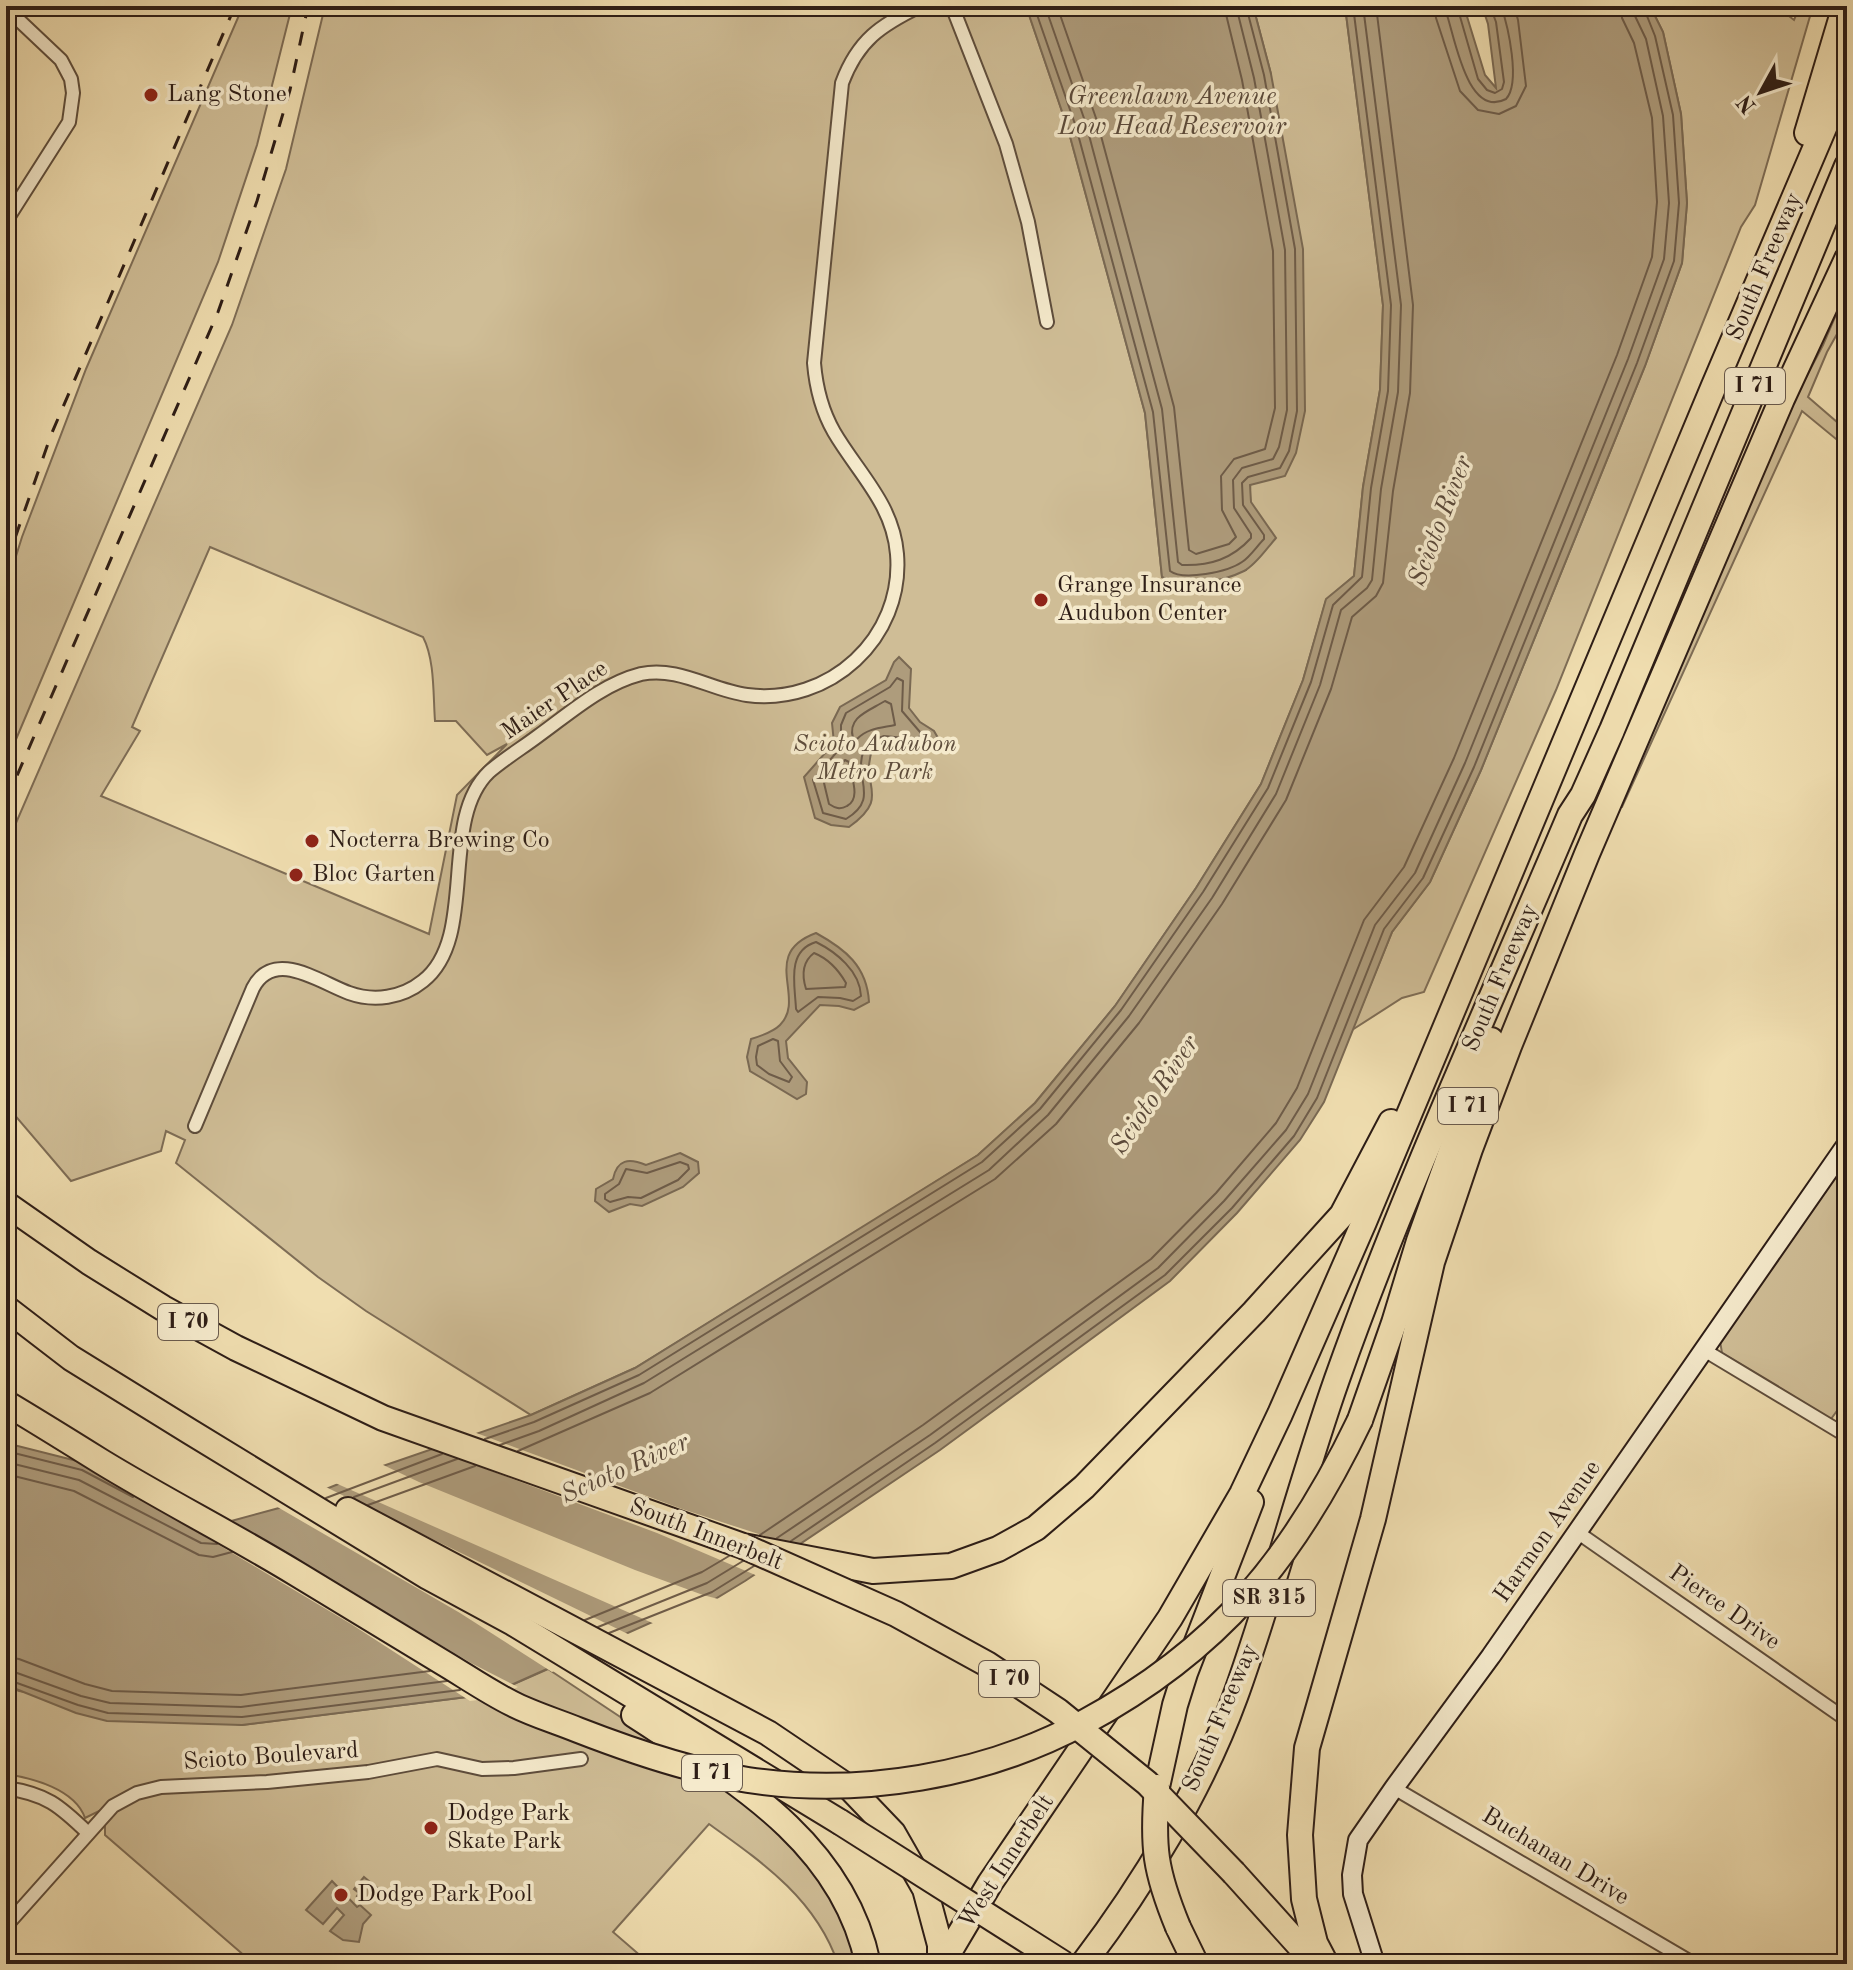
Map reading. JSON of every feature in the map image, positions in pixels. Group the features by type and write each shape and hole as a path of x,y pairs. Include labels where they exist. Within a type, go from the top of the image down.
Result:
{"highway":[{"path":"1746,310 1812,118 1845,6"},
{"name":"South Freeway","path":"1075,1761 1186,1591 1242,1494 1301,1369 1847,74"},
{"name":"South Freeway","path":"1083,1964 1114,1924 1179,1816 1229,1711 1281,1562 1314,1446 1374,1282 1847,166"},
{"path":"1782,399 1847,174"},
{"path":"1326,1964 1315,1943 1304,1899 1300,1835 1307,1748 1373,1519 1432,1262 1509,1046 1587,854 1782,399 1847,259"},
{"name":"I 71","path":"6,1403 511,1703 612,1743 696,1769 747,1780 824,1785 886,1782 926,1776 975,1765 1058,1736 1134,1695 1186,1657 1230,1617 1268,1575 1316,1506 1360,1420 1419,1241 1490,1043 1579,820 1583,795"},
{"name":"I 71","path":"743,1546 873,1571 951,1566 998,1549 1056,1513 1182,1388 1342,1215 1482,941"},
{"name":"South Innerbelt","path":"6,1204 89,1262 163,1308 236,1348 383,1418 743,1546 896,1614 987,1664 1058,1711 1147,1783 1316,1964"},
{"path":"6,1308 71,1358 840,1822 1064,1964"},
{"path":"1196,1964 1162,1887 1154,1827 1157,1787 1185,1673 1301,1369"},
{"path":"218,1449 344,1508 768,1733 851,1789 893,1833 911,1862 925,1889 941,1958"},
{"path":"482,1607 505,1631 704,1761 782,1819 832,1876 856,1924 868,1964"},
{"name":"West Innerbelt","path":"941,1958 1075,1761"}],"main road":[{"name":"Harmon Avenue","path":"1375,1964 1357,1912 1352,1875 1358,1840 1491,1656 1847,1144"}],"street":[{"name":"Maier Place","path":"195,1126 248,999 258,979 271,969 288,969 350,993 383,998 409,990 430,975 442,959 450,935 466,823 477,788 490,772 562,719 616,682 644,673 663,672 683,676 744,694 794,693 840,673 879,635 896,584 895,534 881,501 826,415 816,379 815,350 842,83 854,55 872,34 920,6"},
{"path":"952,6 1006,144 1028,222 1047,322"},
{"path":"6,8 61,60 71,79 73,93 69,122 6,221"},
{"path":"1704,1350 1847,1436"},
{"name":"Pierce Drive","path":"1577,1532 1847,1720"},
{"name":"Scioto Boulevard","path":"10,1921 117,1803 137,1793 161,1787 267,1782 368,1772 437,1759 482,1769 581,1759"},
{"path":"6,1788 34,1792 47,1798 88,1833"},
{"name":"Buchanan Drive","path":"1394,1788 1694,1964"},
{"path":"1662,1964 1670,1950"}],"green space":[{"path":"243,6 292,6 257,145 218,262 6,763 6,588 22,537 86,369"},
{"name":"Scioto Audubon Metro Park","path":"325,6 1026,6 1068,129 1145,413 1162,577 1183,583 1204,582 1246,570 1271,74 1253,6 1345,6 1383,305 1380,390 1363,487 1354,576 1326,600 1303,680 1261,784 1196,888 1115,1006 1035,1103 978,1155 635,1368 531,1415 366,1311 318,1277 176,1163 185,1140 166,1131 161,1151 71,1181 6,1105 6,846 232,325 286,169","holes":["210,547 423,637 432,667 435,721 456,721 487,755 507,744 457,795 429,934 101,796 140,731 132,727"]},
{"path":"1650,6 1776,6 1794,20 1800,6 1813,6 1755,205 1741,227 1556,690 1424,992 1402,998 1352,1030 1392,932 1430,882 1481,770 1645,366 1682,263 1687,203 1681,114 1663,32"},
{"path":"1847,289 1846,318 1808,397 1837,422 1847,410 1847,448 1802,411 1622,807 1601,804 1728,526 1823,345"},
{"path":"1847,1155 1847,1397 1831,1419 1722,1353 1719,1335"},
{"path":"548,1669 735,1793 793,1840 840,1911 858,1964 838,1964 816,1920 801,1901 767,1868 709,1824 613,1932 650,1964 254,1964 105,1835 105,1808 85,1818 80,1808 62,1792 28,1778 6,1774 6,1685 19,1691 242,1725 491,1694"}],"water":[{"name":"Greenlawn Avenue Low Head Reservoir","path":"1026,6 1253,6 1271,74 1303,249 1305,411 1296,453 1285,476 1250,485 1251,502 1276,538 1253,565 1235,575 1192,583 1162,577 1145,413 1068,129"},
{"name":"Scioto River","path":"1345,6 1466,6 1485,75 1496,88 1488,24 1482,6 1650,6 1663,32 1681,114 1687,203 1682,263 1645,366 1481,770 1430,882 1392,932 1324,1102 1300,1140 1237,1213 1170,1281 940,1450 715,1599 650,1623 491,1694 242,1725 107,1721 76,1713 6,1685 6,1443 85,1463 209,1527 279,1508 383,1466 531,1415 635,1368 978,1155 1035,1103 1115,1006 1196,888 1261,784 1303,680 1326,599 1354,576 1363,487 1380,390 1383,305"},
{"path":"899,657 911,669 909,708 920,722 934,731 938,738 936,746 889,745 873,748 869,761 872,798 862,816 849,827 831,825 815,818 804,777 834,743 832,723 840,707 886,680"},
{"path":"816,933 853,960 864,978 869,1002 854,1010 820,1005 786,1041 788,1058 807,1082 806,1094 797,1099 750,1071 747,1057 751,1039 767,1034 780,1025 787,1014 787,964 790,952 799,942"},
{"path":"680,1153 698,1162 699,1173 683,1187 642,1206 630,1204 609,1212 595,1201 596,1189 613,1179 621,1164 634,1161 646,1165"},
{"path":"364,1877 380,1890 369,1902 357,1896 359,1893 354,1889"},
{"path":"332,1881 357,1907 360,1905 371,1915 363,1924 359,1942 343,1940 330,1931 344,1915 337,1908 323,1924 306,1910"}],"pier":[{"path":"471,1431 682,1509 801,1548 760,1577 657,1533 427,1447"},
{"path":"65,1453 87,1459 209,1523 228,1518 471,1663 518,1687 493,1698 470,1701 351,1624"},
{"path":"379,1463 635,1570 722,1600 657,1625 333,1482"},
{"path":"324,1486 632,1636 597,1652 485,1593 590,1655 552,1672 460,1613 274,1505"}],"railway":[{"path":"6,564 51,435 235,6"},
{"path":"6,801 218,312 257,201 290,90 308,6"}],"place":[{"name":"Lang Stone","path":"151,95"},
{"name":"Grange Insurance Audubon Center","path":"1041,600"},
{"name":"Nocterra Brewing Co","path":"312,841"},
{"name":"Bloc Garten","path":"296,875"},
{"name":"Dodge Park Skate Park","path":"431,1828"},
{"name":"Dodge Park Pool","path":"341,1895"}]}
